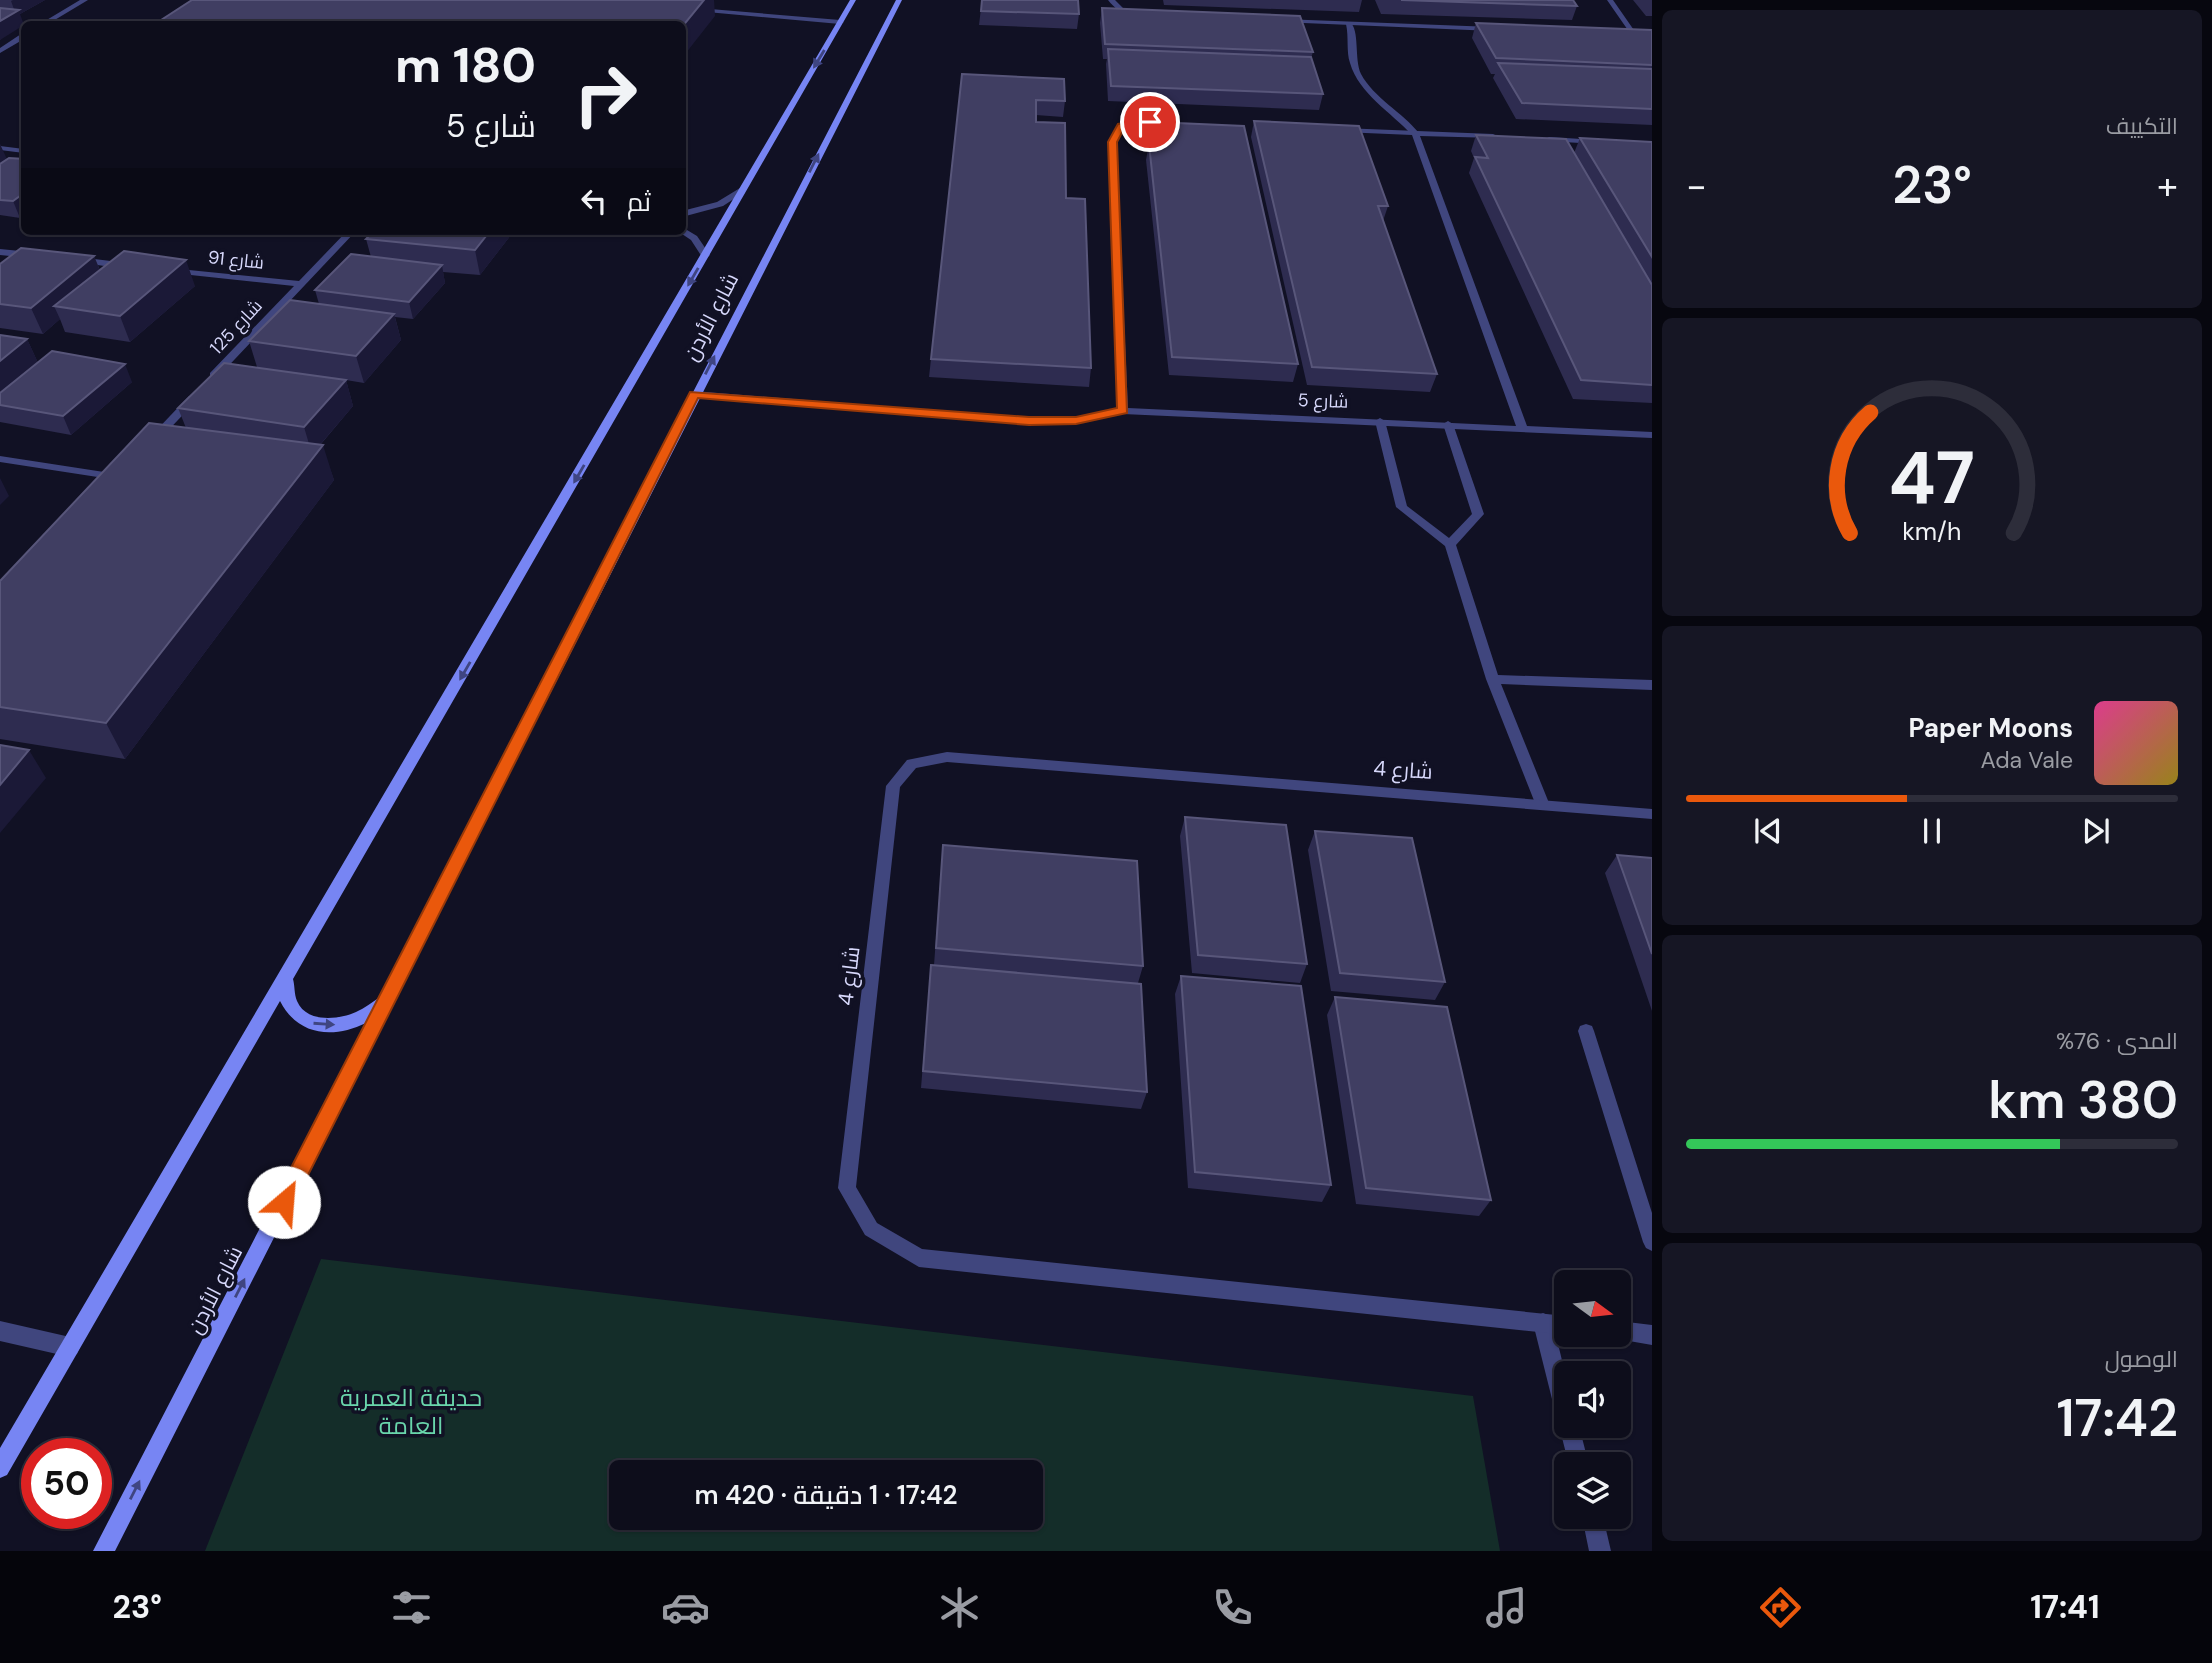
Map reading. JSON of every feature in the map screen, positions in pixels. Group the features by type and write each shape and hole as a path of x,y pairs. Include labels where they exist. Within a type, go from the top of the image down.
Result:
{"main road":[{"name":"شارع الأردن","path":"0,1468 286,980 740,191 853,0"},
{"name":"شارع الأردن","path":"104,1551 898,0"},
{"path":"286,980 285,994 290,1006 299,1017 313,1023 330,1025 366,1016 392,993"}],"street":[{"path":"49,21 85,0"},
{"path":"1111,0 1122,11 1142,14"},
{"path":"1610,0 1639,34 1621,34"},
{"path":"692,10 840,22"},
{"path":"1271,21 1499,29"},
{"path":"1350,24 1354,37 1352,59 1357,75 1415,133 1522,427"},
{"path":"0,51 21,38"},
{"path":"1123,411 1112,142 1121,126 1150,122 1177,123"},
{"path":"1331,129 1499,137"},
{"path":"1540,139 1610,142"},
{"path":"0,148 21,151"},
{"path":"686,213 720,204 740,191"},
{"path":"686,233 694,238 705,255"},
{"name":"شارع 125","path":"209,381 348,235"},
{"path":"0,252 41,256"},
{"path":"68,259 137,267"},
{"name":"شارع 91","path":"164,270 301,284"},
{"path":"145,449 200,390"},
{"name":"شارع 5","path":"694,394 1029,421 1076,420 1123,411 1652,435"},
{"path":"1380,421 1402,507 1450,544 1493,679 1542,803"},
{"path":"1448,424 1478,514 1450,544"},
{"path":"0,459 117,477"},
{"path":"108,487 127,468"},
{"path":"1493,679 1652,685"},
{"name":"شارع 4","path":"1554,1324 919,1258 870,1229 847,1188 893,786 912,764 947,757 1652,814"},
{"path":"1586,1031 1652,1242"},
{"path":"1543,1323 1554,1367"},
{"path":"0,1331 70,1348"},
{"path":"1631,1332 1652,1335"},
{"path":"1595,1529 1600,1551"}],"green space":[{"name":"حديقة العمرية العامة","path":"321,1259 1473,1396 1500,1551 205,1551"}],"building":[{"path":"192,0 704,0 686,22 160,21"},
{"path":"982,0 1078,0 1079,14 981,11"},
{"path":"1401,0 1573,0 1577,6"},
{"path":"0,8 19,10 0,21"},
{"path":"1102,8 1300,16 1313,52 1105,44"},
{"path":"1476,23 1652,30 1652,65 1496,58"},
{"path":"1108,49 1311,57 1323,94 1111,86"},
{"path":"1498,63 1652,69 1652,109 1522,103"},
{"path":"962,74 1064,79 1065,101 1036,100 1036,122 1065,123 1066,198 1085,199 1091,368 931,359"},
{"path":"1254,121 1359,126 1388,206 1378,206 1437,374 1312,367"},
{"path":"1154,122 1244,126 1298,364 1172,357 1149,144 1157,144"},
{"path":"1476,135 1566,139 1652,285 1652,385 1581,380 1475,157 1488,158"},
{"path":"1580,138 1652,142 1652,257"},
{"path":"9,158 21,159 21,195 13,201 0,200 0,164"},
{"path":"370,235 487,235 475,250 366,239"},
{"path":"21,248 94,256 31,308 0,304 0,264"},
{"path":"124,251 186,260 120,316 54,306"},
{"path":"351,254 442,265 409,302 315,290"},
{"path":"290,300 394,314 356,356 249,341"},
{"path":"0,335 27,339 0,361"},
{"path":"52,351 125,364 63,416 0,405 0,393"},
{"path":"224,363 346,380 304,427 178,408"},
{"path":"149,423 323,445 106,723 0,707 0,581"},
{"path":"0,745 29,750 0,785"},
{"path":"1185,817 1286,825 1307,964 1198,955"},
{"path":"1315,831 1412,838 1445,982 1340,973"},
{"path":"943,845 1137,861 1143,966 936,948"},
{"path":"1617,855 1652,858 1652,954"},
{"path":"931,965 1141,984 1147,1092 923,1071"},
{"path":"1181,976 1301,986 1331,1185 1195,1172"},
{"path":"1335,997 1447,1007 1491,1200 1366,1188"}],"route":[{"path":"284,1202 694,394 1029,421 1076,420 1123,411 1112,142 1121,126 1150,122"}]}
